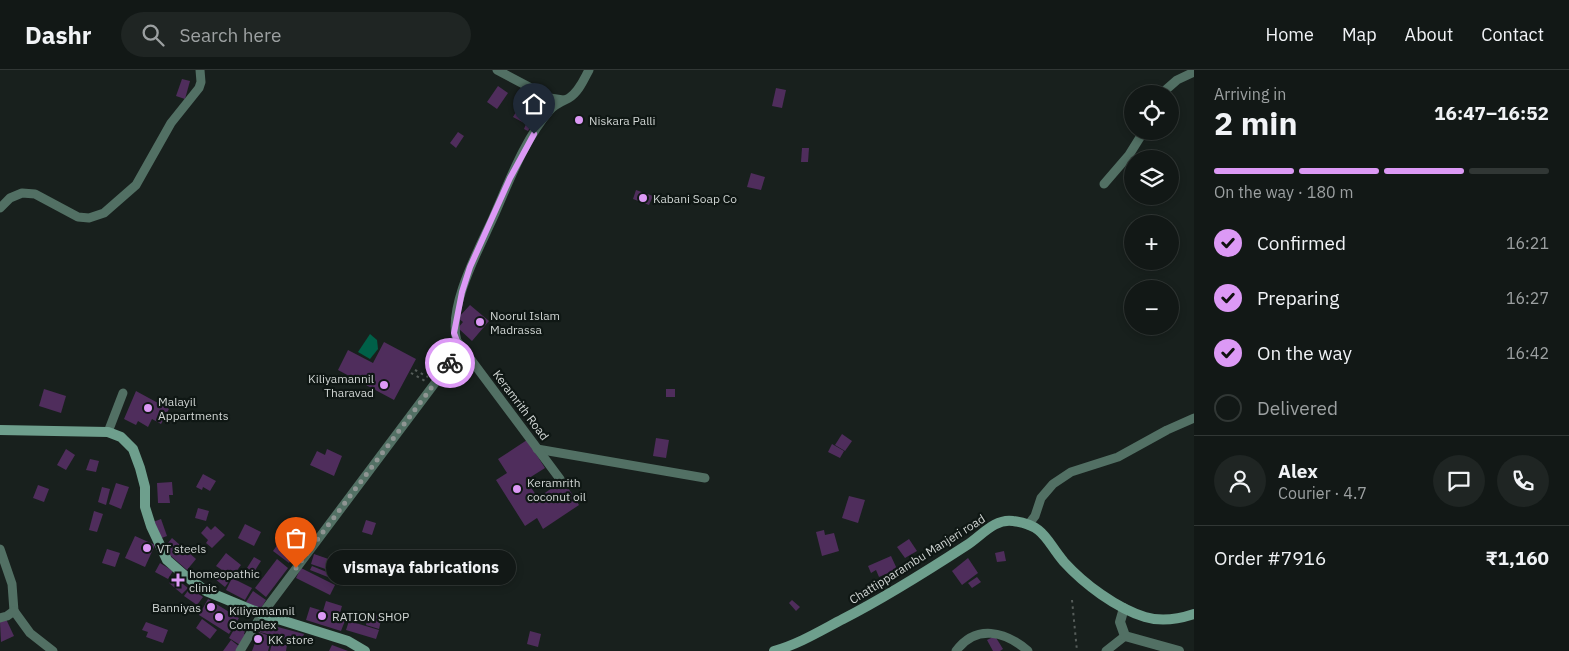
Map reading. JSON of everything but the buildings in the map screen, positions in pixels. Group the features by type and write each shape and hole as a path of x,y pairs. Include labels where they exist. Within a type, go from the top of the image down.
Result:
{"main road":[{"path":"0,430 108,432 121,437 133,449 145,487 145,507 151,526 167,560 206,591 262,614 348,641 365,651"},
{"name":"Chattipparambu Manjeri road","path":"774,651 796,644 868,606 969,544 996,524 1013,521 1028,525 1044,533 1065,562 1095,589 1124,608 1146,617 1164,620 1183,618 1194,614"}],"street":[{"path":"0,208 10,198 22,193 34,194 78,216 89,218 104,213 136,185 171,123 198,88 201,82 200,70"},
{"path":"497,70 550,98 563,100"},
{"path":"240,651 262,614 462,347 454,333 462,292 470,267 510,178 534,134 551,109 563,100 571,97 580,87 589,70"},
{"path":"1171,85 1177,80 1194,72"},
{"path":"1104,184 1129,155 1138,140"},
{"name":"Keramrith Road","path":"462,347 560,479"},
{"path":"108,432 123,393"},
{"path":"1028,525 1035,516 1041,498 1053,484 1071,472 1118,457 1167,430 1194,418"},
{"path":"538,448 705,478"},
{"path":"0,550 12,584 14,611 30,633 53,651"},
{"path":"1124,608 1120,622 1125,636"},
{"path":"0,618 8,616 14,611"},
{"path":"956,651 963,642 989,632 1001,634 1018,642 1028,651"},
{"path":"1106,651 1125,636"},
{"path":"1125,636 1179,651"}],"path":[{"path":"414,370 434,383"},
{"path":"411,373 434,383"},
{"path":"1072,600 1077,651"}],"shaded area":[{"path":"370,334 377,340 378,349 370,359 358,352"}],"way so far":[{"path":"296,568 450,363"}],"place":[{"name":"Niskara Palli","path":"579,120"},
{"name":"Kabani Soap Co","path":"643,198"},
{"name":"Noorul Islam Madrassa","path":"480,322"},
{"name":"Kiliyamannil Tharavad","path":"384,385"},
{"name":"Malayil Appartments","path":"148,408"},
{"name":"Keramrith coconut oil","path":"517,489"},
{"name":"VT steels","path":"147,548"},
{"name":"vismaya fabrications","path":"296,568"},
{"name":"homeopathic clinic","path":"178,580"},
{"name":"Banniyas","path":"211,607"},
{"name":"RATION SHOP","path":"322,616"},
{"name":"Kiliyamannil Complex","path":"219,617"},
{"name":"KK store","path":"258,639"}],"route":[{"path":"450,363 462,347 454,333 462,292 470,267 510,178 534,134"}]}
